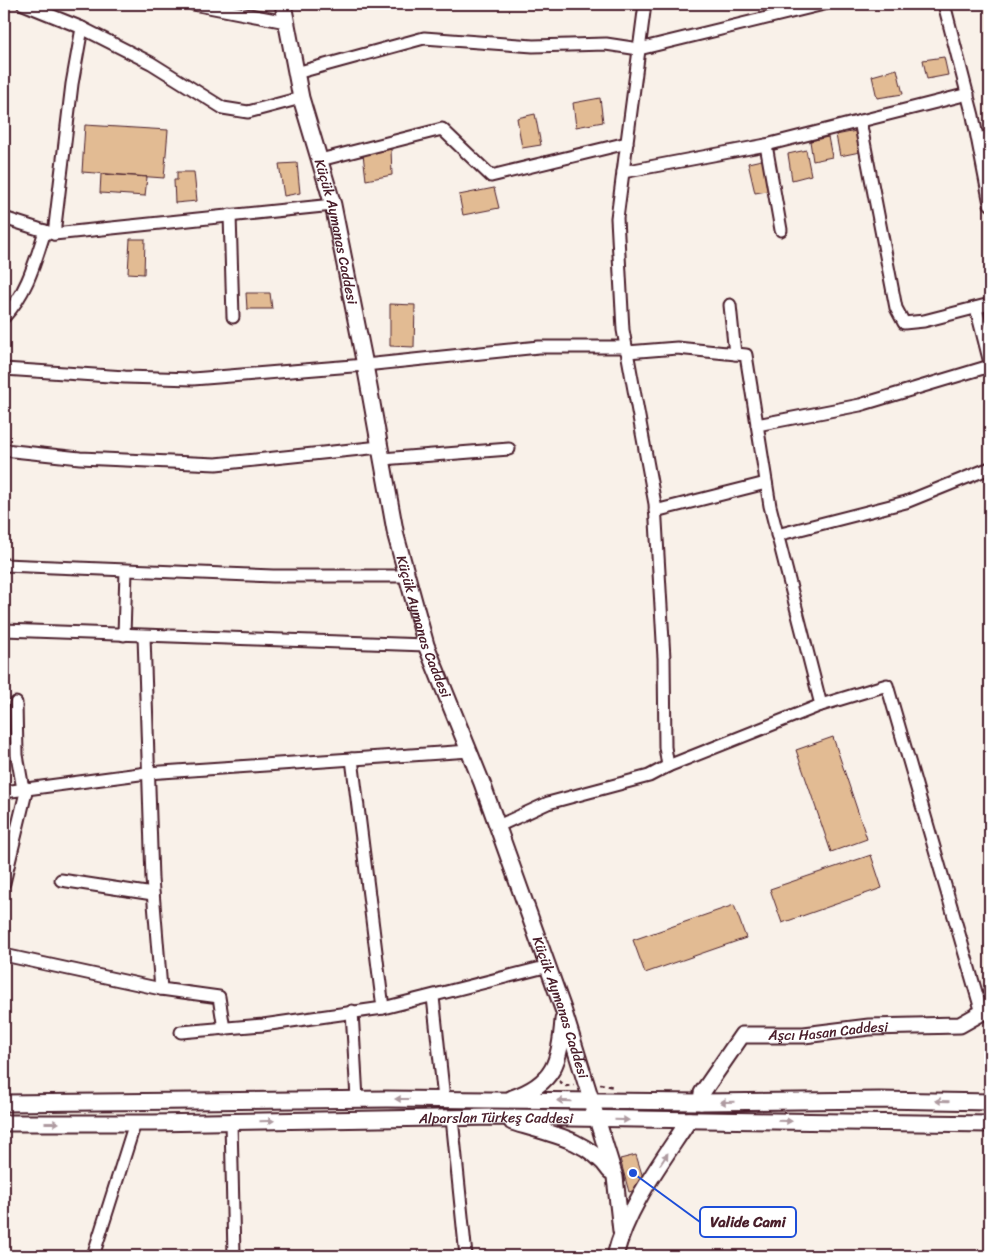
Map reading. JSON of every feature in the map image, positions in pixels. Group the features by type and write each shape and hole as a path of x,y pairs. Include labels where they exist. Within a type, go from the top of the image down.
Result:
{"main road":[{"name":"Küçük Aymanas Caddesi","path":"283,4 301,98 333,205 365,365 396,536 426,645 470,751 549,966 615,1177 621,1231"},
{"path":"505,1100 526,1093 546,1080 555,1065 561,1042 563,1009"},
{"name":"Aşcı Hasan Caddesi","path":"701,1102 702,1093 742,1035 804,1035 869,1027 960,1025 986,1010"},
{"name":"Alparslan Türkeş Caddesi","path":"4,1103 357,1099 990,1102"},
{"path":"494,1117 584,1145 595,1153 615,1177"},
{"name":"Alparslan Türkeş Caddesi","path":"4,1123 231,1122 494,1117 990,1124"},
{"path":"615,1256 621,1231 689,1120"}],"street":[{"path":"23,4 82,28 151,63 223,108 248,112 301,98"},
{"path":"193,4 286,22"},
{"path":"645,4 617,218 623,330 655,512 664,658 665,748 668,766"},
{"path":"296,73 424,38 533,46 606,44 639,49 824,4"},
{"path":"944,4 968,94 990,204"},
{"path":"4,317 15,305 28,284 49,233 82,28"},
{"path":"623,172 766,145 968,94"},
{"path":"860,121 896,308 904,323 924,321 990,304"},
{"path":"320,160 442,128 491,176 627,143"},
{"path":"978,140 990,136"},
{"path":"766,145 781,230"},
{"path":"4,218 49,233 333,205"},
{"path":"230,215 233,317"},
{"path":"730,305 735,354"},
{"path":"757,425 860,404 990,365 976,308"},
{"path":"4,369 125,377 193,379 365,365 539,347 626,350 677,348 746,355 766,483 777,535 820,705"},
{"path":"4,450 80,458 216,464 381,453 509,450"},
{"path":"777,535 906,502 990,468"},
{"path":"655,512 766,483"},
{"path":"4,566 272,576 407,576"},
{"path":"124,635 126,571"},
{"path":"4,630 426,645"},
{"path":"144,636 147,773 153,894 161,988"},
{"path":"498,826 548,804 649,776 668,766 820,705 887,685 986,1010"},
{"path":"4,883 25,788 17,755 16,703"},
{"path":"4,792 147,773 470,751"},
{"path":"352,760 383,1008"},
{"path":"61,880 153,894"},
{"path":"4,954 161,988 219,997 224,1028"},
{"path":"181,1032 263,1025 383,1008 433,997 549,966"},
{"path":"433,997 444,1099"},
{"path":"352,1011 357,1099"},
{"path":"452,1118 466,1256"},
{"path":"231,1122 234,1256"},
{"path":"94,1256 134,1123"}],"building":[{"path":"944,57 948,75 927,79 923,60"},
{"path":"897,69 903,94 877,98 872,76"},
{"path":"600,98 603,122 576,127 573,103"},
{"path":"535,114 541,145 522,148 517,118"},
{"path":"85,125 168,130 164,178 82,172"},
{"path":"856,131 860,152 840,156 836,135"},
{"path":"828,137 832,157 813,161 810,141"},
{"path":"391,149 392,175 366,180 363,154"},
{"path":"806,150 811,175 792,180 788,154"},
{"path":"766,159 773,190 755,193 748,163"},
{"path":"297,163 300,193 284,196 279,164"},
{"path":"177,172 194,172 197,201 175,203 174,180 177,180"},
{"path":"101,174 147,177 145,196 100,193"},
{"path":"494,188 499,208 463,215 459,195"},
{"path":"130,239 145,239 144,274 128,273"},
{"path":"246,293 270,293 272,309 247,309"},
{"path":"390,304 415,305 414,347 390,346"},
{"path":"833,737 867,839 831,852 796,750"},
{"path":"871,855 882,888 782,923 770,889"},
{"path":"734,905 746,938 645,973 633,940"},
{"path":"636,1155 646,1187 629,1192 620,1159"}],"place":[{"name":"Valide Cami","path":"633,1173"}]}
